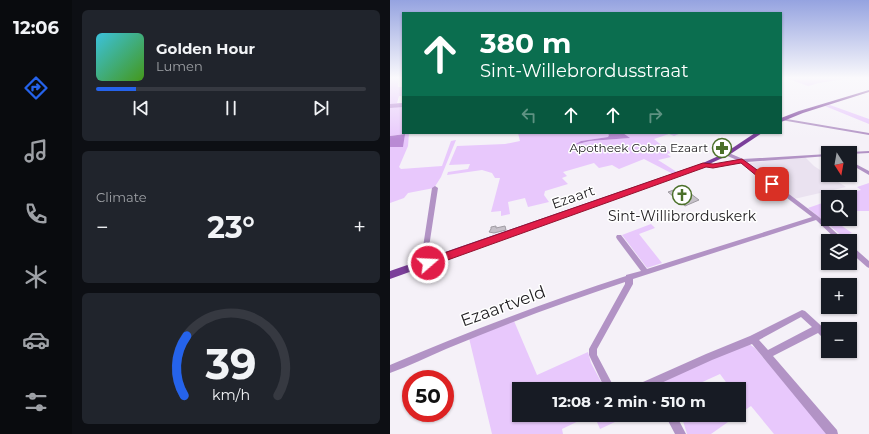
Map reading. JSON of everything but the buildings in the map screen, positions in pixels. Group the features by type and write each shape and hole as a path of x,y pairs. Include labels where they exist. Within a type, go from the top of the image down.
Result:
{"main road":[{"path":"782,120 846,98"},
{"name":"Ezaart","path":"390,275 428,263 705,164 727,154 757,134"}],"street":[{"path":"782,120 869,134"},
{"path":"857,153 869,152"},
{"path":"727,154 742,161 817,218 834,234"},
{"path":"705,164 713,166 742,161 821,155"},
{"path":"857,166 869,173"},
{"path":"428,263 426,256 426,243 435,188"},
{"name":"Ezaartveld","path":"390,369 470,334 629,277 817,218"},
{"path":"619,237 645,272"},
{"path":"857,254 869,265"},
{"path":"607,382 594,355 593,349 600,333 629,284 629,277"},
{"path":"653,382 753,339 802,313 821,331"},
{"path":"767,355 818,328"},
{"path":"753,339 833,434"},
{"path":"674,422 681,434"}],"shaded area":[{"path":"390,98 398,98 397,103 402,103 402,104 390,105"},
{"path":"830,105 869,119 869,124 825,106"},
{"path":"402,106 402,134 404,134 390,136 390,108"},
{"path":"404,134 409,134 408,146 399,167 401,169 442,166 451,141 456,140 441,177 434,188 408,193 404,198 390,203 390,147 403,146"},
{"path":"405,134 403,147 390,147 390,136"},
{"path":"518,134 609,135 608,137 581,141 575,145 590,141 629,138 624,134 669,134 654,139 671,153 667,154 671,157 658,160 677,172 673,174 644,159 619,169 612,165 599,168 594,163 563,172 567,176 562,178 568,184 545,191 544,195 549,202 528,207 525,198 508,202 510,214 501,216 501,211 491,212 500,178 495,178 492,173 482,170 447,175 448,172 468,169 470,164 449,165 457,146 505,144 520,141"},
{"path":"608,134 624,134 630,138 590,141 574,145 581,141 608,137"},
{"path":"805,157 821,171 821,182 838,182 846,187 833,190 821,190 821,193 794,199 748,163"},
{"path":"869,183 869,211 857,211 857,191 861,190 857,187"},
{"path":"821,203 821,219 808,208"},
{"path":"651,224 655,228 639,234 662,263 647,268 622,235"},
{"path":"830,226 842,226 852,233 840,234"},
{"path":"514,321 537,375 588,352 591,363 601,382 512,382 512,422 576,422 562,429 563,434 492,434 469,338"},
{"path":"749,344 755,348 828,434 774,434 751,406 746,409 746,382 726,382 720,374 702,382 661,382"},
{"path":"597,422 615,422 600,429"},
{"path":"683,422 728,422 711,434 687,434"}],"waterway":[{"path":"390,106 402,105"}],"place":[{"name":"Apotheek Cobra Ezaart","path":"722,148"},
{"name":"Sint-Willibrorduskerk","path":"682,195"}],"route":[{"path":"428,263 594,205 705,164 713,166 742,161 772,184"}]}
